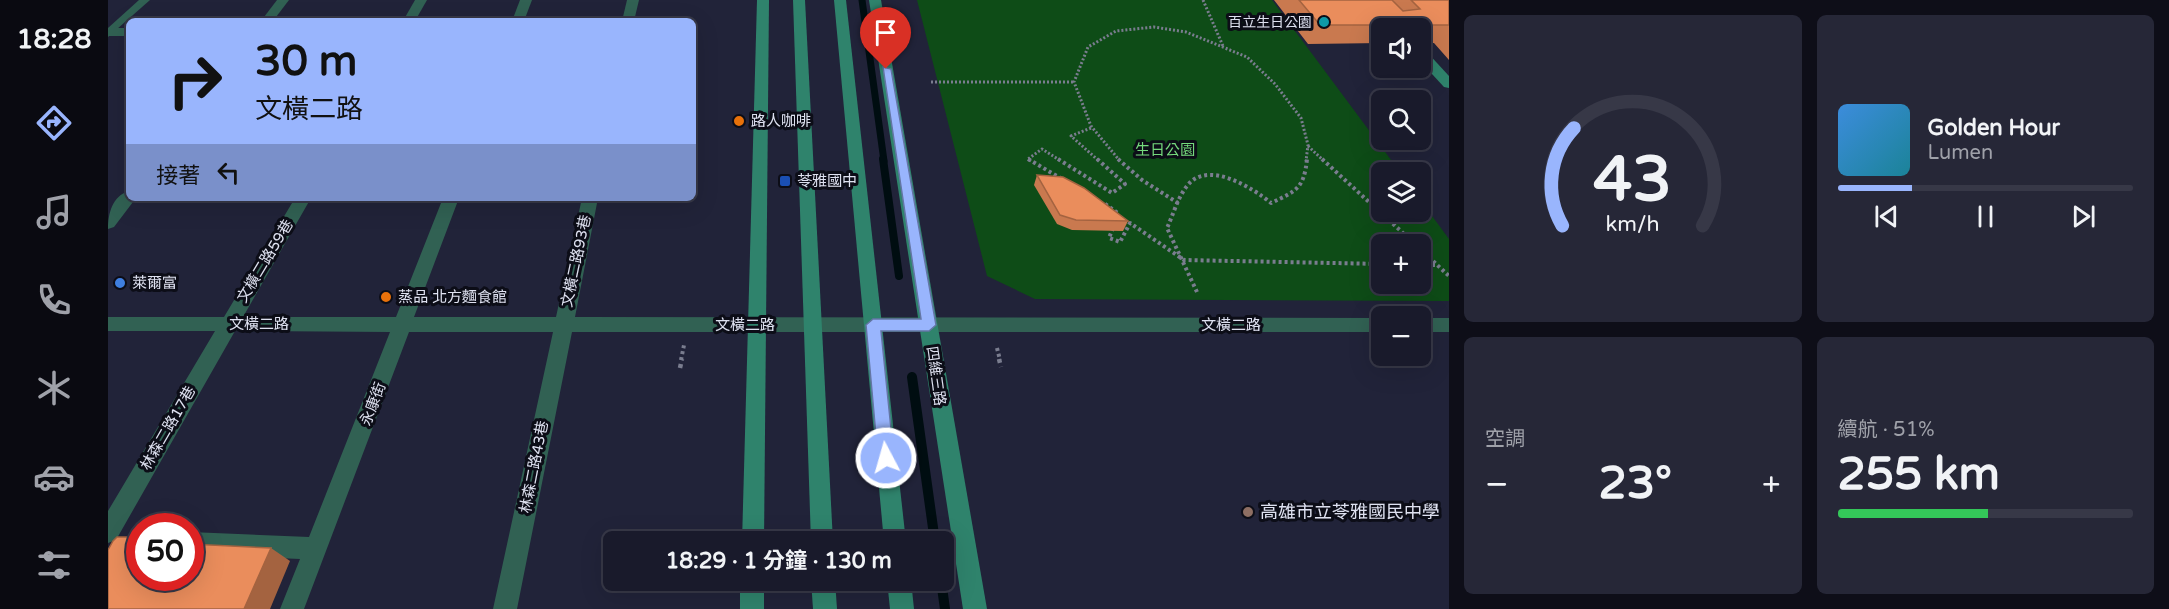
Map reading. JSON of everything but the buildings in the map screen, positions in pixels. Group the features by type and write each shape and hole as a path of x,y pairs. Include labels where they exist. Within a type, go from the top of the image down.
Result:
{"street":[{"path":"269,18 283,0"},
{"path":"411,18 422,0"},
{"path":"519,18 526,0"},
{"path":"629,18 633,0"},
{"path":"753,531 763,0"},
{"path":"799,0 822,531"},
{"path":"840,0 894,531"},
{"name":"四維三路","path":"875,0 975,609"},
{"path":"109,33 126,32"},
{"path":"1431,65 1449,84"},
{"path":"108,223 126,201"},
{"name":"文橫二路59巷","path":"228,324 301,201"},
{"name":"永康街","path":"292,609 450,201"},
{"name":"文橫二路93巷","path":"563,325 589,201"},
{"name":"文橫二路","path":"108,324 1371,325"},
{"name":"林森二路17巷","path":"108,532 228,324"},
{"name":"林森二路43巷","path":"505,609 563,325"},
{"path":"1431,325 1449,325"},
{"path":"204,544 316,548"},
{"path":"752,591 752,609"},
{"path":"824,591 825,609"},
{"path":"900,591 902,609"}],"lane":[{"path":"109,33 145,0"}],"path":[{"path":"1203,0 1223,47"},
{"path":"1178,203 1158,193 1127,168 1092,128 1074,82 1088,47 1116,31 1154,27 1186,32 1247,57 1275,84 1301,118 1308,146 1305,175 1298,190 1270,203 1259,193 1234,180 1204,176 1188,184 1167,228 1184,260 1197,292"},
{"path":"932,82 1074,82"},
{"path":"1068,182 1028,159 1042,149 1112,193 1125,184 1071,136 1092,128"},
{"path":"1308,146 1404,234"},
{"path":"1096,198 1119,213 1109,238 1120,242 1130,223 1184,260 1371,264"},
{"path":"1431,259 1449,276"},
{"path":"1431,265 1438,265"}],"green space":[{"name":"生日公園","path":"917,0 1272,0 1371,133 1371,150 1384,150 1393,162 1371,162 1371,222 1431,222 1431,215 1449,239 1449,301 1035,299 987,276"}],"waterway":[{"path":"862,0 884,161"},
{"path":"883,159 899,276"},
{"path":"912,377 933,531"},
{"path":"943,591 945,609"}],"place":[{"name":"百立生日公園","path":"1324,22"},
{"name":"路人咖啡","path":"739,121"},
{"name":"苓雅國中","path":"785,181"},
{"name":"萊爾富","path":"120,283"},
{"name":"蒸品 北方麵食館","path":"386,297"},
{"name":"高雄市立苓雅國民中學","path":"1248,512"}],"route":[{"path":"886,69 929,325 873,325 886,458"}]}
